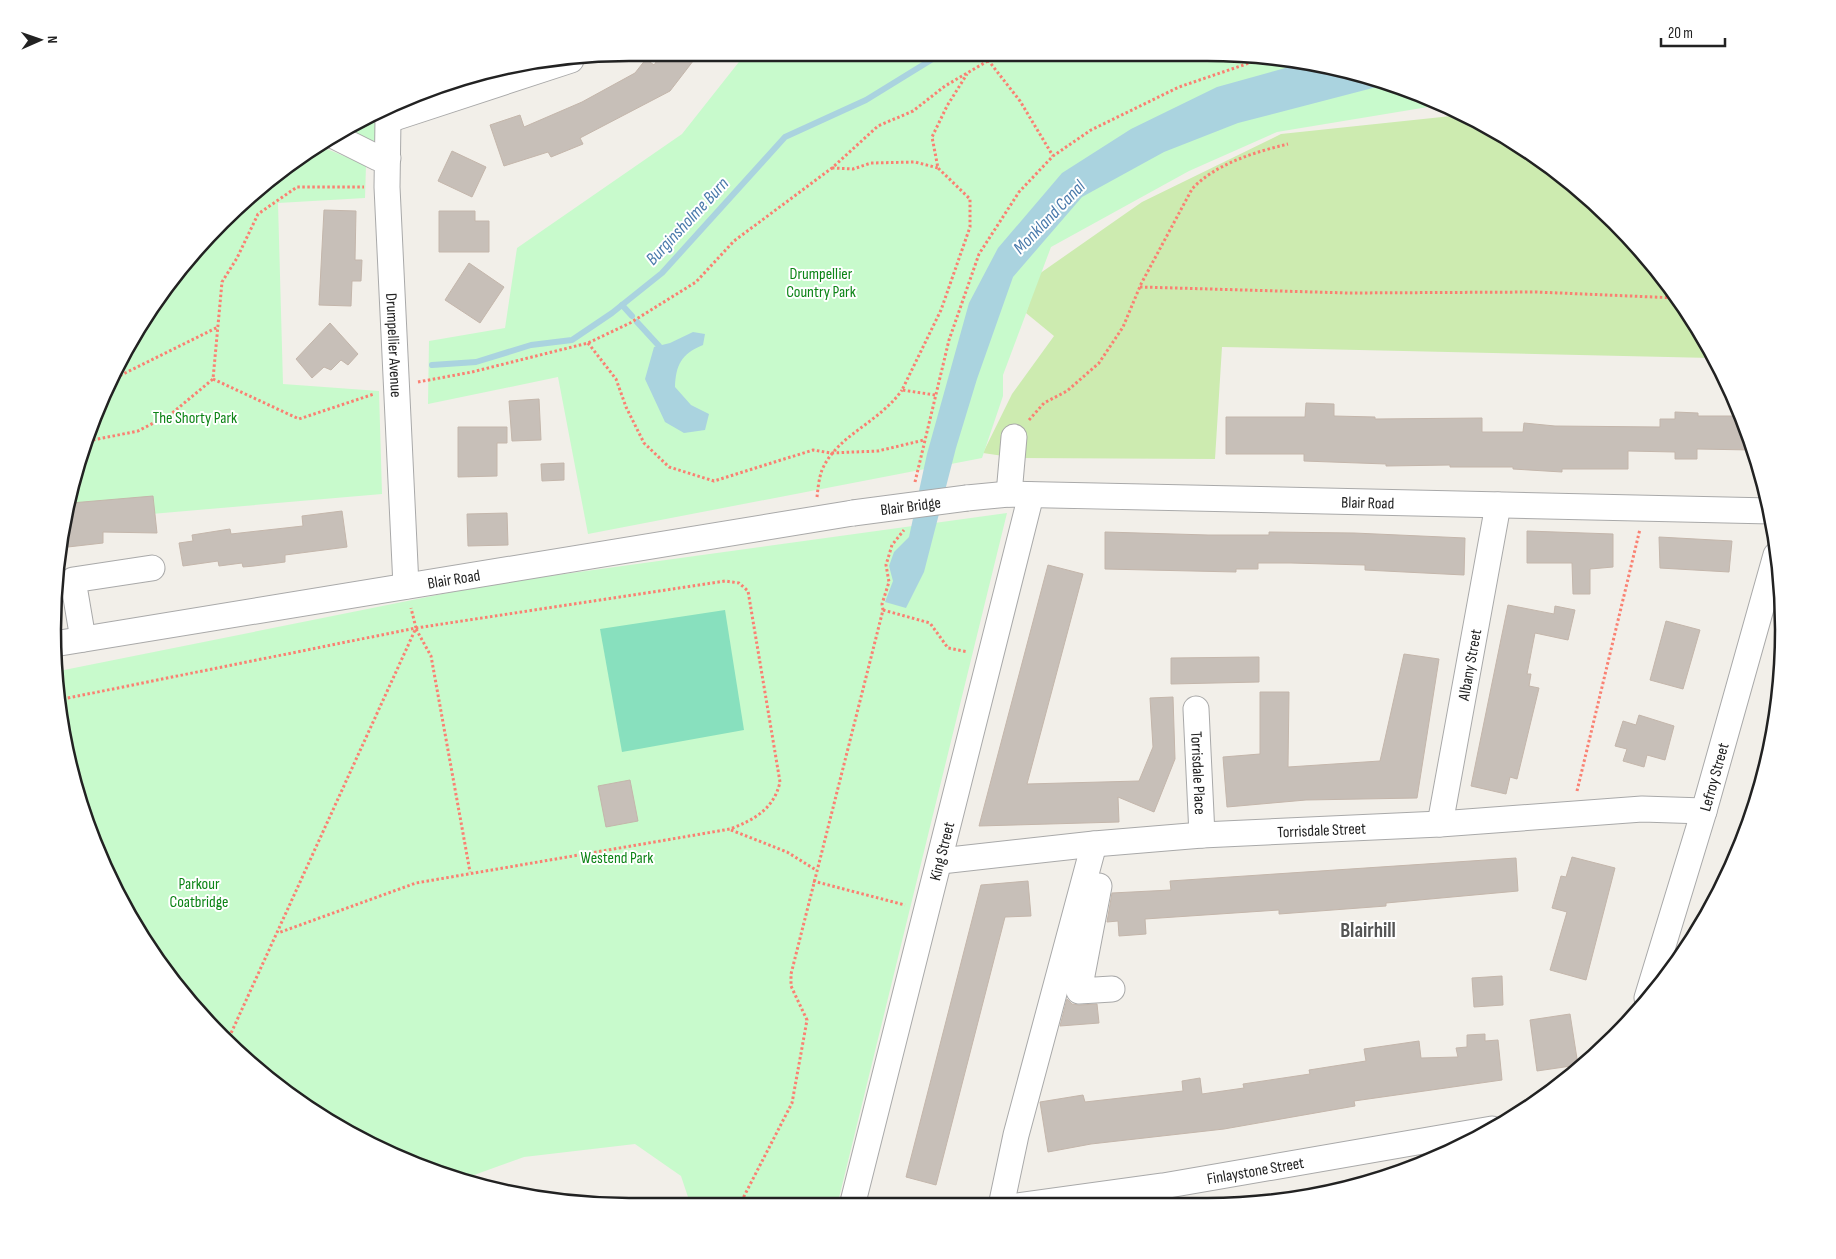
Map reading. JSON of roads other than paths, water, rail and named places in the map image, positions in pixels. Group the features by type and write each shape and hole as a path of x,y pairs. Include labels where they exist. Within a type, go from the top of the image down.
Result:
{"street":[{"path":"401,110 545,68"},
{"name":"Drumpellier Avenue","path":"390,115 387,187 398,386 406,586"},
{"path":"341,140 378,158 388,158"},
{"name":"King Street","path":"854,1198 941,861 990,658 1020,495 1014,437"},
{"name":"Blair Road","path":"967,498 1020,495 1762,511"},
{"name":"Blair Bridge","path":"853,513 967,498"},
{"name":"Albany Street","path":"1440,824 1498,505"},
{"name":"Blair Road","path":"61,643 853,513"},
{"path":"83,639 65,581 152,568"},
{"name":"Lefroy Street","path":"1652,981 1704,811 1772,570"},
{"name":"Torrisdale Place","path":"1196,709 1202,835"},
{"name":"Torrisdale Street","path":"941,861 1202,835 1440,824 1571,816 1642,809 1704,811"},
{"path":"1101,844 1079,991 1112,988"},
{"path":"1003,1198 1016,1135 1101,844"},
{"name":"Finlaystone Street","path":"1075,1198 1163,1186 1470,1133"}],"water":[{"name":"Monkland Canal","path":"1288,67 1317,72 1376,87 1238,123 1164,152 1082,197 1013,277 977,379 956,448 924,572 906,608 885,602 893,581 889,566 894,552 909,537 927,454 969,303 998,248 1062,173 1131,129 1217,87"},
{"path":"693,332 705,334 703,345 689,352 681,361 678,366 675,387 691,405 709,414 705,430 684,433 665,422 645,379 654,347 670,343"}],"waterway":[{"name":"Burginsholme Burn","path":"432,365 476,362 531,345 572,340 612,313 662,273 785,137 866,100 929,61"},
{"path":"622,305 632,316"},
{"path":"637,322 659,346"}],"district":[{"name":"Blairhill","path":"1368,930"}],"park label":[{"name":"Drumpellier Country Park","path":"821,282"},
{"name":"The Shorty Park","path":"195,417"},
{"name":"Westend Park","path":"617,857"},
{"name":"Parkour Coatbridge","path":"199,892"}]}
